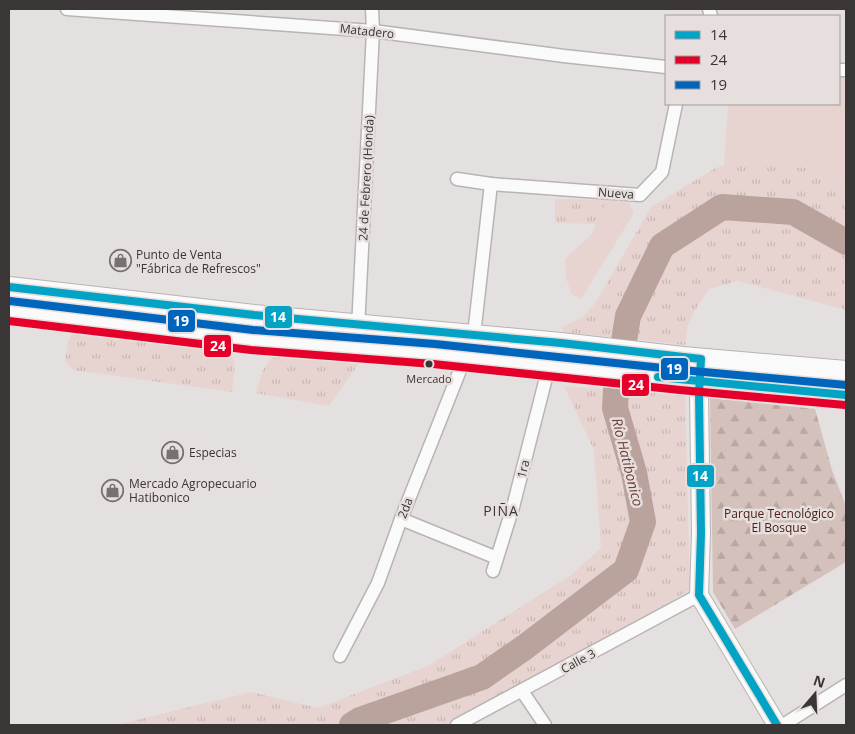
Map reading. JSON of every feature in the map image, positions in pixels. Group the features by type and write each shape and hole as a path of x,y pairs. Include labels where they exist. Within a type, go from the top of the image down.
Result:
{"main road":[{"path":"9,287 65,295 358,325 560,343 692,358 846,371"},
{"path":"62,318 65,295"},
{"path":"9,311 252,340 465,357 846,395"},
{"path":"692,358 690,380 701,533 699,596 777,725"}],"street":[{"name":"Matadero","path":"67,9 176,12 373,31 665,68"},
{"name":"24 de Febrero (Honda)","path":"357,348 373,31 372,9"},
{"name":"Nueva","path":"457,180 640,195 662,172 676,105"},
{"path":"465,357 474,335 491,184"},
{"name":"2da","path":"340,656 378,583 401,518 465,357"},
{"name":"1ra","path":"494,571 554,366"},
{"path":"401,518 497,558"},
{"name":"Calle 3","path":"457,725 699,596"},
{"path":"783,725 846,685"},
{"path":"522,691 545,725"}],"green space":[{"path":"840,75 846,75 846,185 820,170 765,162 724,165 728,105 840,105"},
{"path":"765,162 820,170 846,185 846,310 738,281 709,289 689,322 686,345 564,332 562,327 583,317 596,302 651,207 714,169 724,165"},
{"path":"555,199 611,200 600,211 596,224 555,223"},
{"path":"611,200 629,203 634,213 581,299 571,294 566,277 565,259 592,234 600,211"},
{"path":"77,331 218,349 230,354 235,363 232,392 73,370 65,361 72,332"},
{"path":"284,356 361,360 329,406 256,393 262,372 271,358"},
{"path":"564,386 685,395 690,590 522,688 447,725 116,725 251,692 318,708 428,666 571,575 601,548 594,450"},
{"name":"Parque Tecnológico El Bosque","path":"710,398 815,409 832,470 846,506 846,562 735,629 713,592"}],"waterway":[{"name":"Río Hatibonico","path":"352,725 360,720 482,677 525,647 626,570 643,522 634,473 615,408 616,390 628,316 662,246 722,207 793,212 846,242"}],"transit line":[{"name":"14","path":"9,287 254,315 561,343 701,359 699,393 701,533 699,595 777,725"},
{"name":"19","path":"10,301 253,330 435,344 846,385"},
{"name":"24","path":"9,321 251,350 433,364 845,405"},
{"name":"14","path":"658,377 846,395"}],"place":[{"name":"Punto de Venta \"Fábrica de Refrescos\"","path":"120,261"},
{"name":"Mercado","path":"429,364"},
{"name":"Especias","path":"173,452"},
{"name":"Mercado Agropecuario Hatibonico","path":"113,490"}],"district":[{"name":"PIÑA","path":"501,510"}]}
